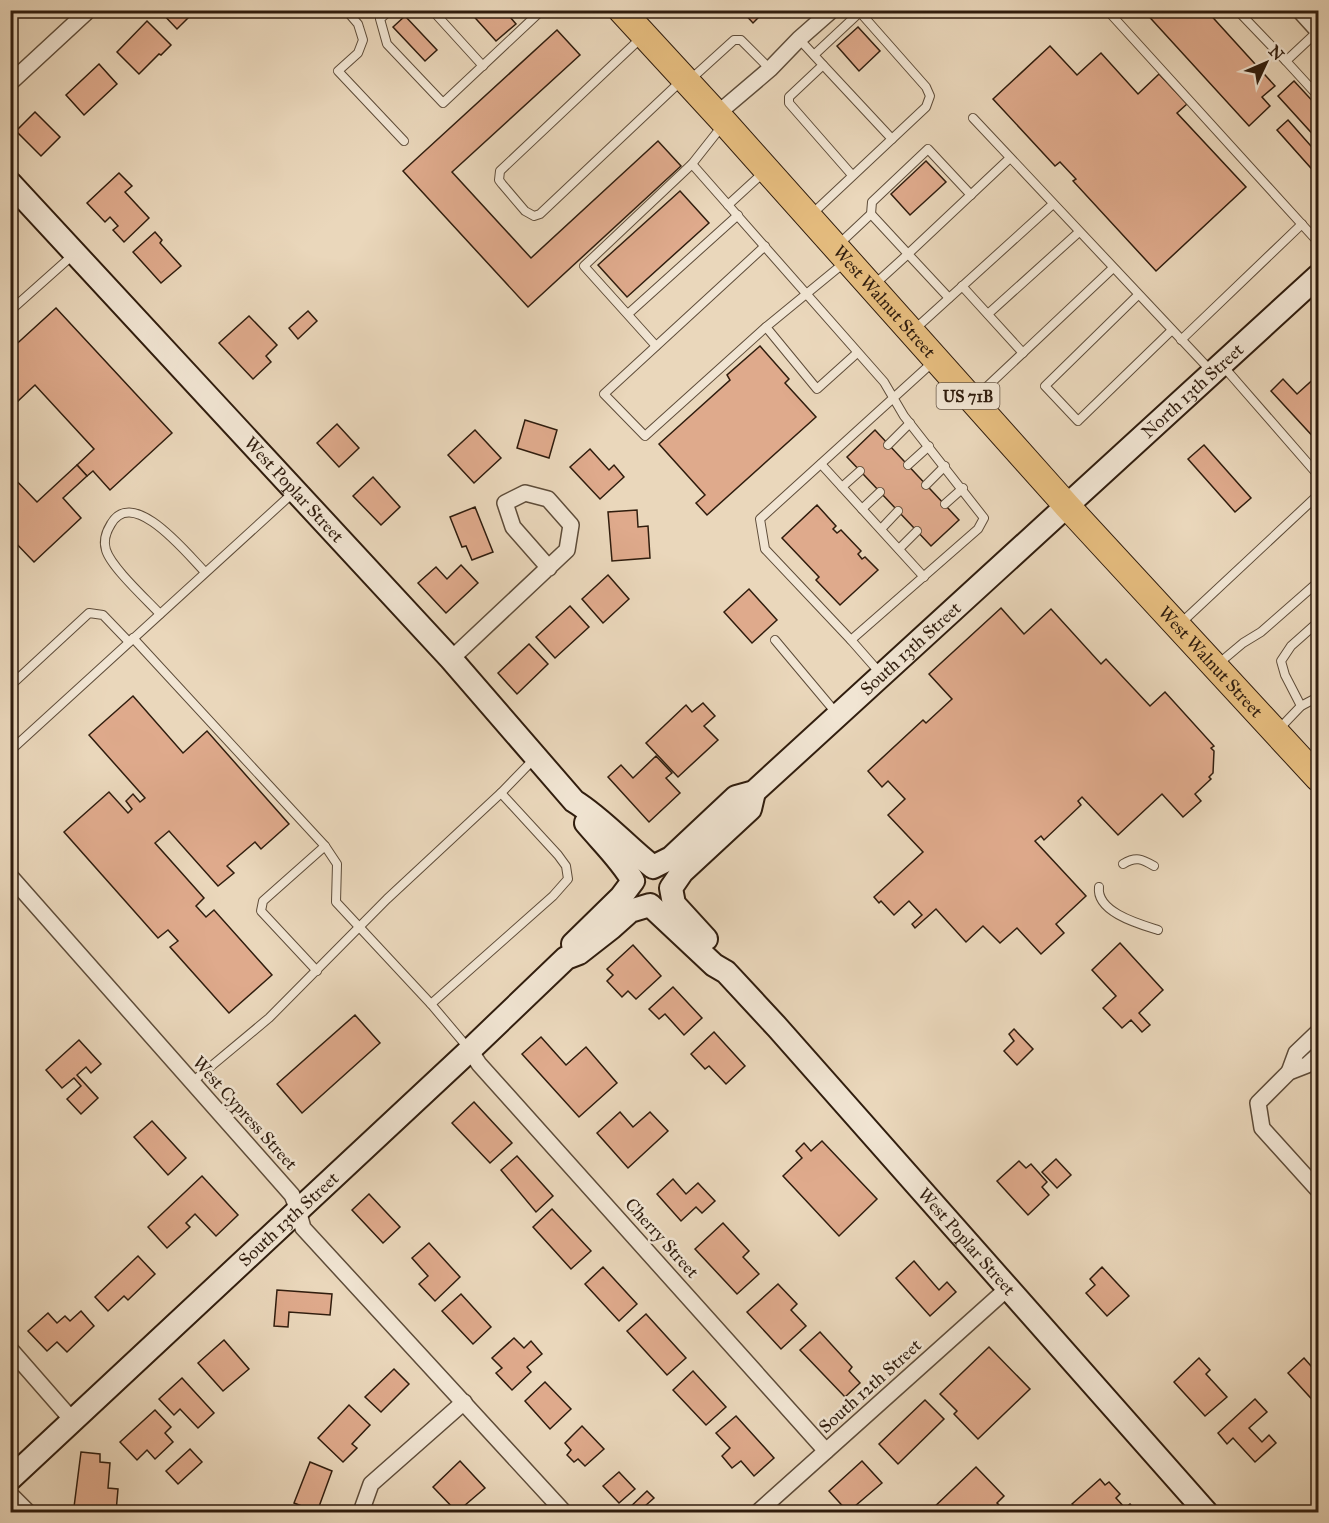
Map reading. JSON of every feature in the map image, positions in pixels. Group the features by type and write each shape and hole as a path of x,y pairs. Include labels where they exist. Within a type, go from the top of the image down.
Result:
{"main road":[{"name":"West Walnut Street","path":"633,21 1067,506 1318,778"}],"street":[{"path":"10,83 89,10"},
{"path":"721,119 799,39 832,10"},
{"path":"1299,10 1318,31"},
{"name":"West Poplar Street","path":"10,183 451,659 574,801 582,819 626,868 633,881"},
{"name":"North 13th Street","path":"1067,506 1318,276"},
{"path":"451,659 549,568 567,550 571,525 548,499 525,493 506,503 513,527 549,568"},
{"name":"South 13th Street","path":"653,867 671,858 736,797 754,792 1067,506"},
{"name":"South 13th Street","path":"671,888 682,872 750,809 754,792"},
{"name":"West Poplar Street","path":"574,801 587,809 653,867"},
{"path":"653,867 664,871 671,888 666,899 650,905 634,894 633,881 641,870 653,867"},
{"name":"West Cypress Street","path":"10,876 292,1195 303,1228 564,1512"},
{"name":"South 13th Street","path":"566,958 568,948 621,897 633,881"},
{"name":"West Poplar Street","path":"671,888 674,904 694,924 724,962 726,972"},
{"name":"West Poplar Street","path":"650,905 714,965 726,972 777,1027 1206,1512"},
{"name":"South 13th Street","path":"10,1479 566,958 579,953 630,911 650,905"},
{"path":"1318,1032 1296,1053 1288,1072 1258,1103 1262,1128 1318,1190"},
{"name":"Cherry Street","path":"470,1050 487,1072 826,1451"},
{"path":"1288,1072 1307,1065 1318,1055"},
{"name":"South 12th Street","path":"758,1512 1008,1288"},
{"path":"10,1349 73,1421"},
{"path":"361,1512 371,1484 464,1402"},
{"path":"10,1494 28,1512"}],"lane":[{"path":"346,10 358,24 363,40 358,53 338,71 404,141"},
{"path":"390,10 380,20 387,44 443,103 542,10"},
{"path":"432,10 483,66"},
{"path":"1107,10 1318,242"},
{"path":"1237,10 1318,96"},
{"path":"808,217 926,107 930,96 926,87 859,11 814,55"},
{"path":"633,21 500,171 499,180 502,184 525,211 534,216 540,214 685,80 734,40 741,40 770,69"},
{"path":"1286,62 1318,31"},
{"path":"799,39 892,139"},
{"path":"823,64 789,97 789,103 852,175"},
{"path":"973,118 1181,340 1217,369 1318,475"},
{"path":"656,346 584,266 692,164 721,119"},
{"path":"765,246 604,394 645,436 806,294 841,254 871,214 872,202 928,149 971,195"},
{"path":"872,288 1011,158"},
{"path":"692,164 884,382 910,423 963,488 984,518 978,530 851,640"},
{"path":"728,205 766,170"},
{"path":"911,332 1053,204"},
{"path":"871,214 949,298"},
{"path":"628,314 738,215"},
{"path":"1181,340 1302,224"},
{"path":"988,315 1079,232"},
{"path":"10,311 75,253"},
{"path":"973,400 1113,268"},
{"path":"962,286 1023,353"},
{"path":"1138,295 1045,386 1078,421 1172,330"},
{"path":"766,327 817,389 857,353"},
{"path":"882,675 765,549 760,519 936,359"},
{"path":"888,445 910,423"},
{"path":"908,465 928,446"},
{"path":"821,464 924,577"},
{"path":"926,485 945,466"},
{"path":"842,487 860,471"},
{"path":"945,504 963,488"},
{"path":"10,751 296,492"},
{"path":"862,509 880,492"},
{"path":"1178,626 1318,495"},
{"path":"881,529 898,512"},
{"path":"160,615 114,565 106,550 105,533 114,519 126,513 138,514 150,519 205,572"},
{"path":"899,549 917,531"},
{"path":"1216,666 1243,643 1261,632 1318,582"},
{"path":"10,686 89,613 103,615 131,640 325,846 337,864 336,902 431,1004 470,1050"},
{"path":"1301,706 1285,675 1281,661 1291,646 1318,622"},
{"path":"775,640 838,716"},
{"path":"1276,732 1301,706 1318,697"},
{"path":"191,1083 269,1018 437,851 501,793 536,757"},
{"path":"431,1004 553,896 568,879 566,866 558,855 501,793"},
{"path":"317,971 261,911 263,901 325,846"},
{"path":"1123,864 1129,860 1142,858 1154,866"},
{"path":"1099,887 1098,895 1103,903 1117,914 1137,924 1158,930"}],"building":[{"path":"159,10 196,10 177,29"},
{"path":"468,10 504,10 516,24 496,41"},
{"path":"741,10 766,10 753,23"},
{"path":"1143,10 1206,10 1275,86 1262,97 1270,106 1249,126"},
{"path":"405,16 437,50 425,61 393,27"},
{"path":"147,21 171,45 139,74 117,52"},
{"path":"858,27 880,51 859,71 837,46"},
{"path":"557,30 580,55 452,172 531,258 658,141 681,166 528,307 403,171"},
{"path":"1050,46 1077,75 1101,53 1138,94 1159,74 1187,104 1177,113 1246,187 1156,271 1073,181 1076,179 1060,162 1055,166 993,99"},
{"path":"99,64 117,84 84,115 66,95"},
{"path":"1294,81 1318,107 1318,140 1278,96"},
{"path":"35,112 60,137 41,156 16,131"},
{"path":"1288,120 1318,154 1318,176 1277,130"},
{"path":"926,161 946,182 910,215 891,194"},
{"path":"119,173 132,186 125,192 149,218 124,242 113,230 118,226 110,217 105,222 87,203"},
{"path":"680,191 709,223 627,297 598,265"},
{"path":"155,232 162,240 160,243 181,266 161,283 133,252"},
{"path":"56,308 172,433 110,490 93,471 87,476 77,465 94,449 35,385 18,401 10,394 10,350"},
{"path":"308,311 317,321 298,339 289,328"},
{"path":"249,316 277,345 266,356 271,362 253,379 219,343"},
{"path":"760,346 789,379 785,383 816,417 707,515 696,503 705,495 659,444 730,380 727,375"},
{"path":"1318,375 1318,442 1271,391 1283,379 1297,394"},
{"path":"10,394 18,401 10,408"},
{"path":"525,420 557,430 549,458 517,448"},
{"path":"337,424 359,448 339,467 317,443"},
{"path":"475,430 501,458 474,483 448,455"},
{"path":"875,430 959,520 931,546 847,457"},
{"path":"1204,445 1251,498 1235,512 1188,459"},
{"path":"590,449 609,470 614,465 624,477 600,499 570,467"},
{"path":"77,465 87,476 63,498 81,518 34,562 10,537 10,474 37,502"},
{"path":"373,477 400,507 381,525 353,496"},
{"path":"817,505 836,526 833,529 837,533 841,530 861,551 858,554 862,559 865,557 878,570 840,605 816,580 819,577 782,538"},
{"path":"475,507 493,552 472,560 466,546 462,547 450,517"},
{"path":"637,510 638,527 648,526 650,558 612,561 608,512"},
{"path":"461,565 478,583 446,613 418,583 436,567 447,579"},
{"path":"608,575 629,599 603,623 582,599"},
{"path":"749,589 777,620 752,643 724,612"},
{"path":"570,606 589,627 555,658 536,637"},
{"path":"1001,608 1024,634 1051,609 1101,664 1106,659 1150,706 1165,692 1214,746 1211,748 1214,751 1213,773 1209,777 1211,779 1195,794 1201,801 1183,817 1162,794 1118,835 1082,797 1078,801 1081,805 1044,840 1041,836 1035,841 1086,896 1056,924 1064,933 1041,954 1017,928 1000,943 983,926 966,942 936,909 915,928 912,924 922,915 909,901 894,915 874,897 923,852 888,815 905,799 888,781 882,787 868,771 923,720 926,723 952,699 929,674"},
{"path":"529,644 548,664 517,694 498,673"},
{"path":"133,696 183,753 207,731 289,824 261,849 255,842 227,866 234,873 218,886 169,831 155,843 204,898 196,906 206,917 214,910 272,975 229,1013 170,947 178,941 168,930 158,938 64,832 109,792 128,813 132,809 126,801 133,794 140,802 145,798 89,735"},
{"path":"703,703 715,716 704,726 718,740 678,777 646,743 686,705 692,712"},
{"path":"656,756 672,773 666,778 680,793 649,822 608,777 621,765 633,778"},
{"path":"1120,943 1163,990 1139,1013 1150,1025 1142,1032 1131,1020 1122,1028 1103,1008 1116,996 1092,970"},
{"path":"633,945 661,976 636,999 628,991 622,997 607,981 613,975 607,969"},
{"path":"673,987 702,1018 684,1035 665,1014 659,1019 649,1009"},
{"path":"355,1015 380,1043 302,1113 277,1084"},
{"path":"1014,1029 1033,1049 1017,1065 1004,1051 1014,1041 1009,1034"},
{"path":"714,1032 745,1066 726,1084 709,1066 705,1069 691,1054"},
{"path":"541,1037 566,1065 586,1047 617,1083 579,1117 522,1054"},
{"path":"79,1040 101,1064 91,1073 86,1067 77,1075 98,1098 81,1114 67,1099 81,1086 74,1078 62,1088 46,1070"},
{"path":"474,1102 512,1143 490,1163 452,1123"},
{"path":"620,1112 633,1127 650,1112 668,1131 628,1168 597,1133"},
{"path":"152,1121 186,1158 168,1175 134,1137"},
{"path":"822,1141 877,1199 839,1236 783,1176 802,1158 796,1151 804,1143 811,1151"},
{"path":"517,1156 553,1196 536,1212 501,1170"},
{"path":"1056,1159 1071,1175 1057,1188 1042,1172"},
{"path":"1019,1161 1026,1168 1031,1164 1047,1182 1042,1187 1049,1195 1028,1215 997,1181"},
{"path":"202,1176 238,1215 216,1236 195,1214 186,1223 190,1227 167,1248 148,1227"},
{"path":"673,1179 686,1194 698,1183 715,1201 702,1213 696,1207 681,1221 657,1194"},
{"path":"369,1194 400,1227 383,1243 352,1210"},
{"path":"10,1195 15,1211 10,1212"},
{"path":"552,1209 591,1251 571,1269 533,1227"},
{"path":"723,1223 749,1251 743,1257 759,1274 737,1294 695,1249"},
{"path":"429,1243 460,1277 435,1301 419,1284 428,1276 412,1258"},
{"path":"138,1256 155,1274 128,1300 124,1296 108,1311 95,1297"},
{"path":"914,1261 939,1290 947,1282 956,1292 930,1316 896,1278"},
{"path":"603,1267 637,1304 619,1321 585,1284"},
{"path":"1102,1267 1129,1296 1107,1316 1086,1293 1095,1285 1090,1279"},
{"path":"778,1284 797,1304 791,1310 806,1326 781,1349 747,1312"},
{"path":"277,1290 332,1294 330,1315 289,1312 288,1327 274,1326"},
{"path":"461,1294 491,1327 473,1344 442,1311"},
{"path":"81,1311 94,1326 67,1352 57,1342 47,1351 28,1331 48,1313 57,1323 65,1316 70,1321"},
{"path":"646,1314 686,1358 667,1375 627,1331"},
{"path":"820,1332 852,1367 849,1371 860,1383 845,1397 800,1350"},
{"path":"514,1338 524,1348 531,1341 542,1354 527,1367 531,1372 512,1390 496,1373 502,1368 492,1358"},
{"path":"224,1340 249,1369 223,1391 198,1363"},
{"path":"989,1347 1030,1389 978,1439 954,1414 957,1411 940,1394"},
{"path":"1199,1358 1210,1370 1206,1374 1227,1397 1205,1416 1174,1382"},
{"path":"1304,1358 1318,1374 1318,1406 1288,1373"},
{"path":"394,1369 409,1384 381,1412 365,1397"},
{"path":"693,1371 726,1407 706,1425 673,1390"},
{"path":"182,1378 214,1413 198,1428 180,1409 174,1415 159,1399"},
{"path":"545,1382 571,1409 550,1429 525,1401"},
{"path":"1255,1399 1267,1412 1249,1428 1262,1442 1269,1435 1276,1443 1255,1462 1233,1438 1227,1444 1218,1433"},
{"path":"925,1400 944,1419 898,1464 879,1444"},
{"path":"349,1405 370,1425 352,1444 357,1448 343,1462 318,1438"},
{"path":"155,1410 171,1427 165,1433 173,1442 155,1459 147,1450 137,1460 120,1442"},
{"path":"736,1416 774,1458 754,1476 741,1461 732,1468 722,1456 730,1448 716,1433"},
{"path":"582,1426 604,1449 585,1466 578,1459 574,1462 567,1455 571,1450 565,1443"},
{"path":"190,1449 202,1462 178,1484 166,1471"},
{"path":"81,1452 100,1454 100,1462 110,1463 108,1488 118,1489 116,1512 74,1507"},
{"path":"460,1461 485,1488 457,1512 433,1487"},
{"path":"862,1461 882,1483 848,1512 829,1491"},
{"path":"310,1462 332,1471 317,1512 294,1503"},
{"path":"976,1467 1004,1496 997,1503 1000,1506 993,1512 929,1512"},
{"path":"619,1472 635,1489 619,1503 603,1486"},
{"path":"1100,1479 1105,1485 1109,1482 1120,1494 1116,1498 1125,1508 1130,1504 1137,1512 1080,1512 1072,1504"},
{"path":"647,1491 654,1498 645,1506 650,1512 626,1511"}]}
